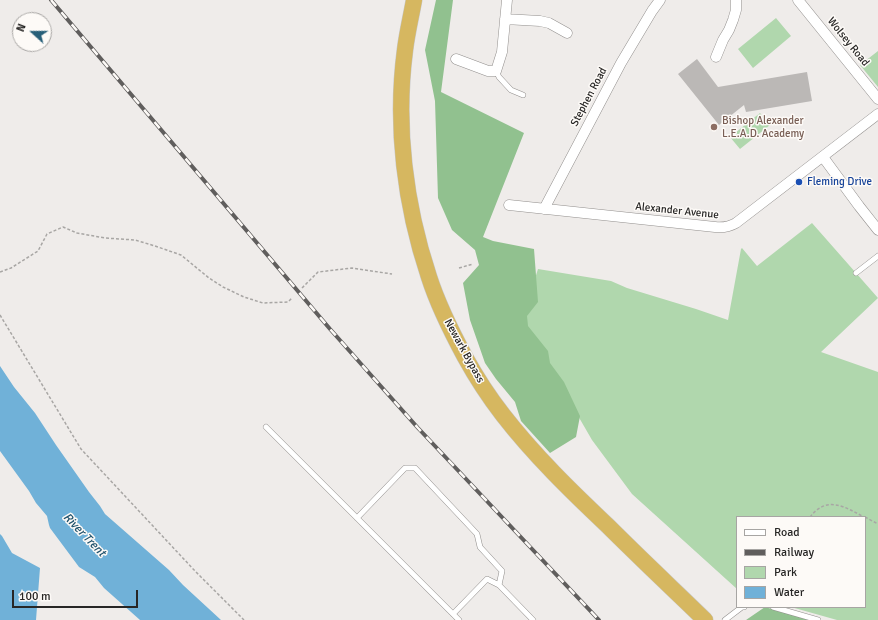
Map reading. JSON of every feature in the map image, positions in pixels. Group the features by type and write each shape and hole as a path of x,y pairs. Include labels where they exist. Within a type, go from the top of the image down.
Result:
{"highway":[{"name":"Newark Bypass","path":"414,0 405,50 402,83 401,115 404,159 409,201 418,241 438,302 476,376 502,414 530,448 580,499 705,620"}],"street":[{"path":"456,59 488,72 496,71 502,52 507,0"},
{"name":"Stephen Road","path":"544,209 621,63 644,23 660,0"},
{"path":"716,57 734,20 736,0"},
{"name":"Wolsey Road","path":"798,0 878,98"},
{"path":"505,19 549,23 567,33"},
{"name":"Alexander Avenue","path":"509,204 723,228 729,227 878,114"},
{"path":"823,157 878,230"}],"lane":[{"path":"496,71 499,77 511,90 523,95"},
{"path":"856,273 878,256"},
{"path":"266,427 459,620"},
{"path":"357,518 405,468 415,468 477,534 480,547 502,571 499,585"},
{"path":"453,614 487,578 499,585 533,620"},
{"path":"725,620 741,608"},
{"path":"776,608 818,620"}],"path":[{"path":"0,272 10,268 38,251 47,234 63,227 77,233 104,238 136,240 181,255 222,287 262,303 288,302 292,298"},
{"path":"459,268 473,264"},
{"path":"302,288 318,272 352,268 392,274"},
{"path":"0,315 81,449 195,571 244,620"},
{"path":"811,516 820,508 834,504 841,505 863,516"},
{"path":"866,518 878,524"}],"green space":[{"path":"436,0 453,0 441,92 524,133 483,237 493,241 534,249 538,302 527,316 528,326 548,351 550,363 564,382 580,416 576,437 550,453 521,421 515,402 485,363 470,320 463,283 479,265 475,250 452,230 438,198 435,101 425,50"},
{"path":"776,18 791,36 753,68 738,49"},
{"path":"878,51 878,87 860,65"},
{"path":"760,113 770,125 740,149 730,137"},
{"path":"812,223 878,298 821,352 878,372 878,620 837,620 795,608 866,608 866,516 736,516 736,588 632,494 592,440 522,319 538,269 611,281 627,288 728,320 742,248 757,266"},
{"path":"764,608 768,608 809,620 746,620"}],"water":[{"name":"River Trent","path":"0,366 14,387 35,413 105,514 169,570 221,620 140,620 104,588 95,577 79,567 50,528 47,516 36,503 0,451"},
{"path":"0,534 12,553 40,568 36,620 0,620"}],"building":[{"path":"697,59 718,87 807,72 812,101 746,112 744,105 719,125 678,74"}],"railway":[{"path":"51,0 330,329 418,428 599,620"}],"place":[{"name":"Bishop Alexander L.E.A.D. Academy","path":"714,127"},
{"name":"Fleming Drive","path":"799,182"}]}
